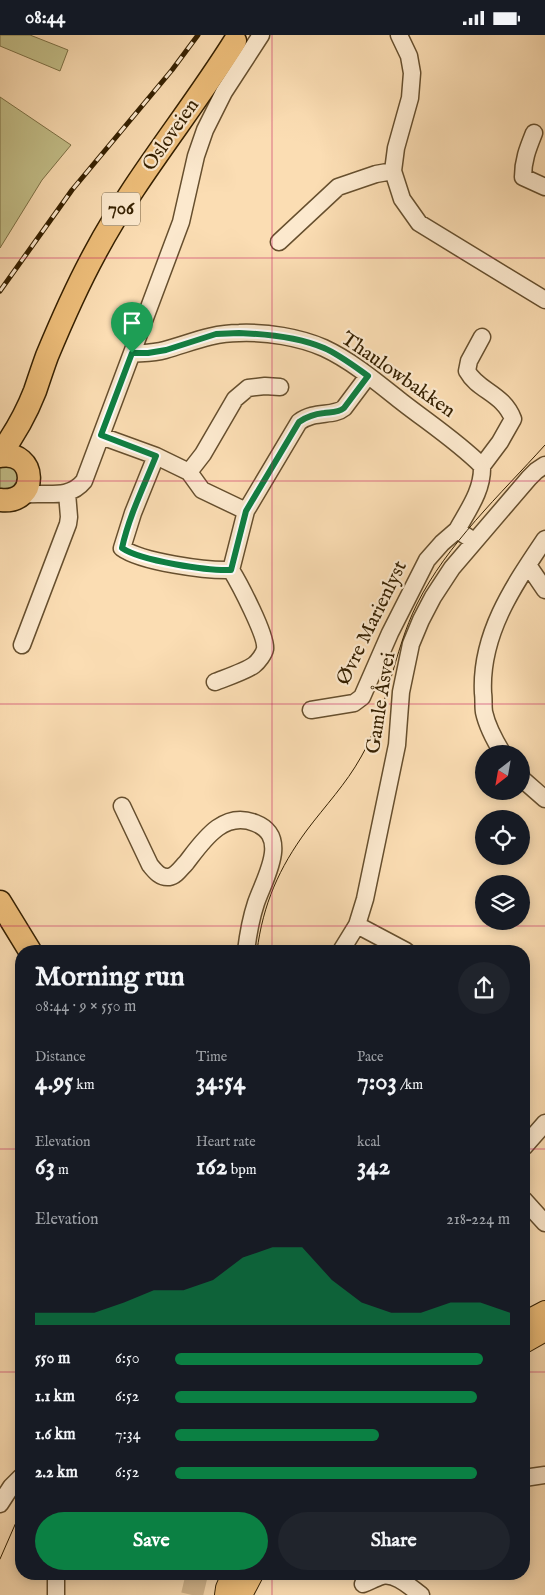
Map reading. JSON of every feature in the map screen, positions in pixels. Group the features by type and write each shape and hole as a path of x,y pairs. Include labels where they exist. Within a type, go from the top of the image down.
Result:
{"highway":[{"name":"Osloveien","path":"0,455 14,435 34,393 46,358 72,299 110,227 235,41"},
{"name":"Osloveien","path":"26,466 25,436 34,393"},
{"name":"706","path":"0,455 12,455 26,466 29,483 26,490 12,498 0,519"},
{"path":"0,901 26,945"}],"main road":[{"path":"530,1319 545,1311"},
{"path":"530,1340 545,1331"},
{"path":"226,1595 226,1588 229,1580"},
{"path":"242,1595 250,1580"}],"street":[{"path":"12,498 33,493 64,493 78,488 84,481 181,222 196,156 205,130 224,93 261,35"},
{"path":"400,35 409,57 412,73 412,86 396,148 393,171 402,199 419,223 545,300"},
{"path":"534,133 523,164 524,177 545,187"},
{"path":"279,243 338,187 376,174 393,171"},
{"name":"Thaulowbakken","path":"132,353 166,350 216,334 239,333 263,334 298,340 326,349 368,376 461,447 482,466"},
{"path":"474,541 457,530 477,492 482,475 482,466 500,442 513,419 505,404 472,378 467,371 482,337"},
{"path":"215,682 254,665 264,654 263,638 242,589 231,570 246,511 299,422 312,415 340,411 368,376"},
{"path":"189,473 203,454 235,399 248,388 280,387"},
{"path":"101,435 156,456 189,473 202,490 246,511"},
{"path":"156,456 133,513 122,548 129,553 147,559 219,571 231,570"},
{"name":"Gamle Åsvei","path":"345,945 357,925 365,899 396,745 401,692 411,644 420,620 452,568 529,478 545,465"},
{"path":"22,645 69,517 64,493 38,479 26,466"},
{"name":"Gamle Åsvei","path":"520,489 545,479"},
{"name":"Øvre Marienlyst","path":"310,710 354,703 362,697 390,633 427,560 457,530"},
{"path":"497,745 484,712 482,676 487,651 498,617 510,593 545,539"},
{"path":"528,565 545,590"},
{"path":"530,786 545,799"},
{"path":"122,807 150,865 159,875 164,877 170,877 179,871 211,832 226,822 241,819 248,820 262,826 267,831 273,844 273,857 256,903 247,945"},
{"path":"357,925 395,945"},
{"path":"530,1140 545,1123"},
{"path":"530,1207 545,1223"},
{"path":"530,1478 545,1475"},
{"path":"0,1504 15,1483"},
{"path":"56,1580 56,1595"},
{"path":"400,1580 421,1595"}],"shaded area":[{"path":"0,35 30,35 68,50 60,71 0,46"},
{"path":"0,97 71,145 42,180 0,248"},
{"path":"9,466 16,471 19,479 13,490 0,490 0,467"}],"tunnel":[{"path":"192,1595 196,1580"}],"tram line":[{"path":"258,945 268,902 288,858 349,776 370,739 378,720 409,622 429,582 475,521 545,445"},
{"path":"0,1559 15,1525"}],"railway":[{"path":"0,291 72,190 172,70 198,35"}],"route":[{"path":"216,334 263,334 291,338 326,349 368,376 340,411 312,415 299,422 246,511 231,570 219,571 147,559 129,553 122,548 133,513 156,456 101,435 132,353 166,350 216,334"}]}
